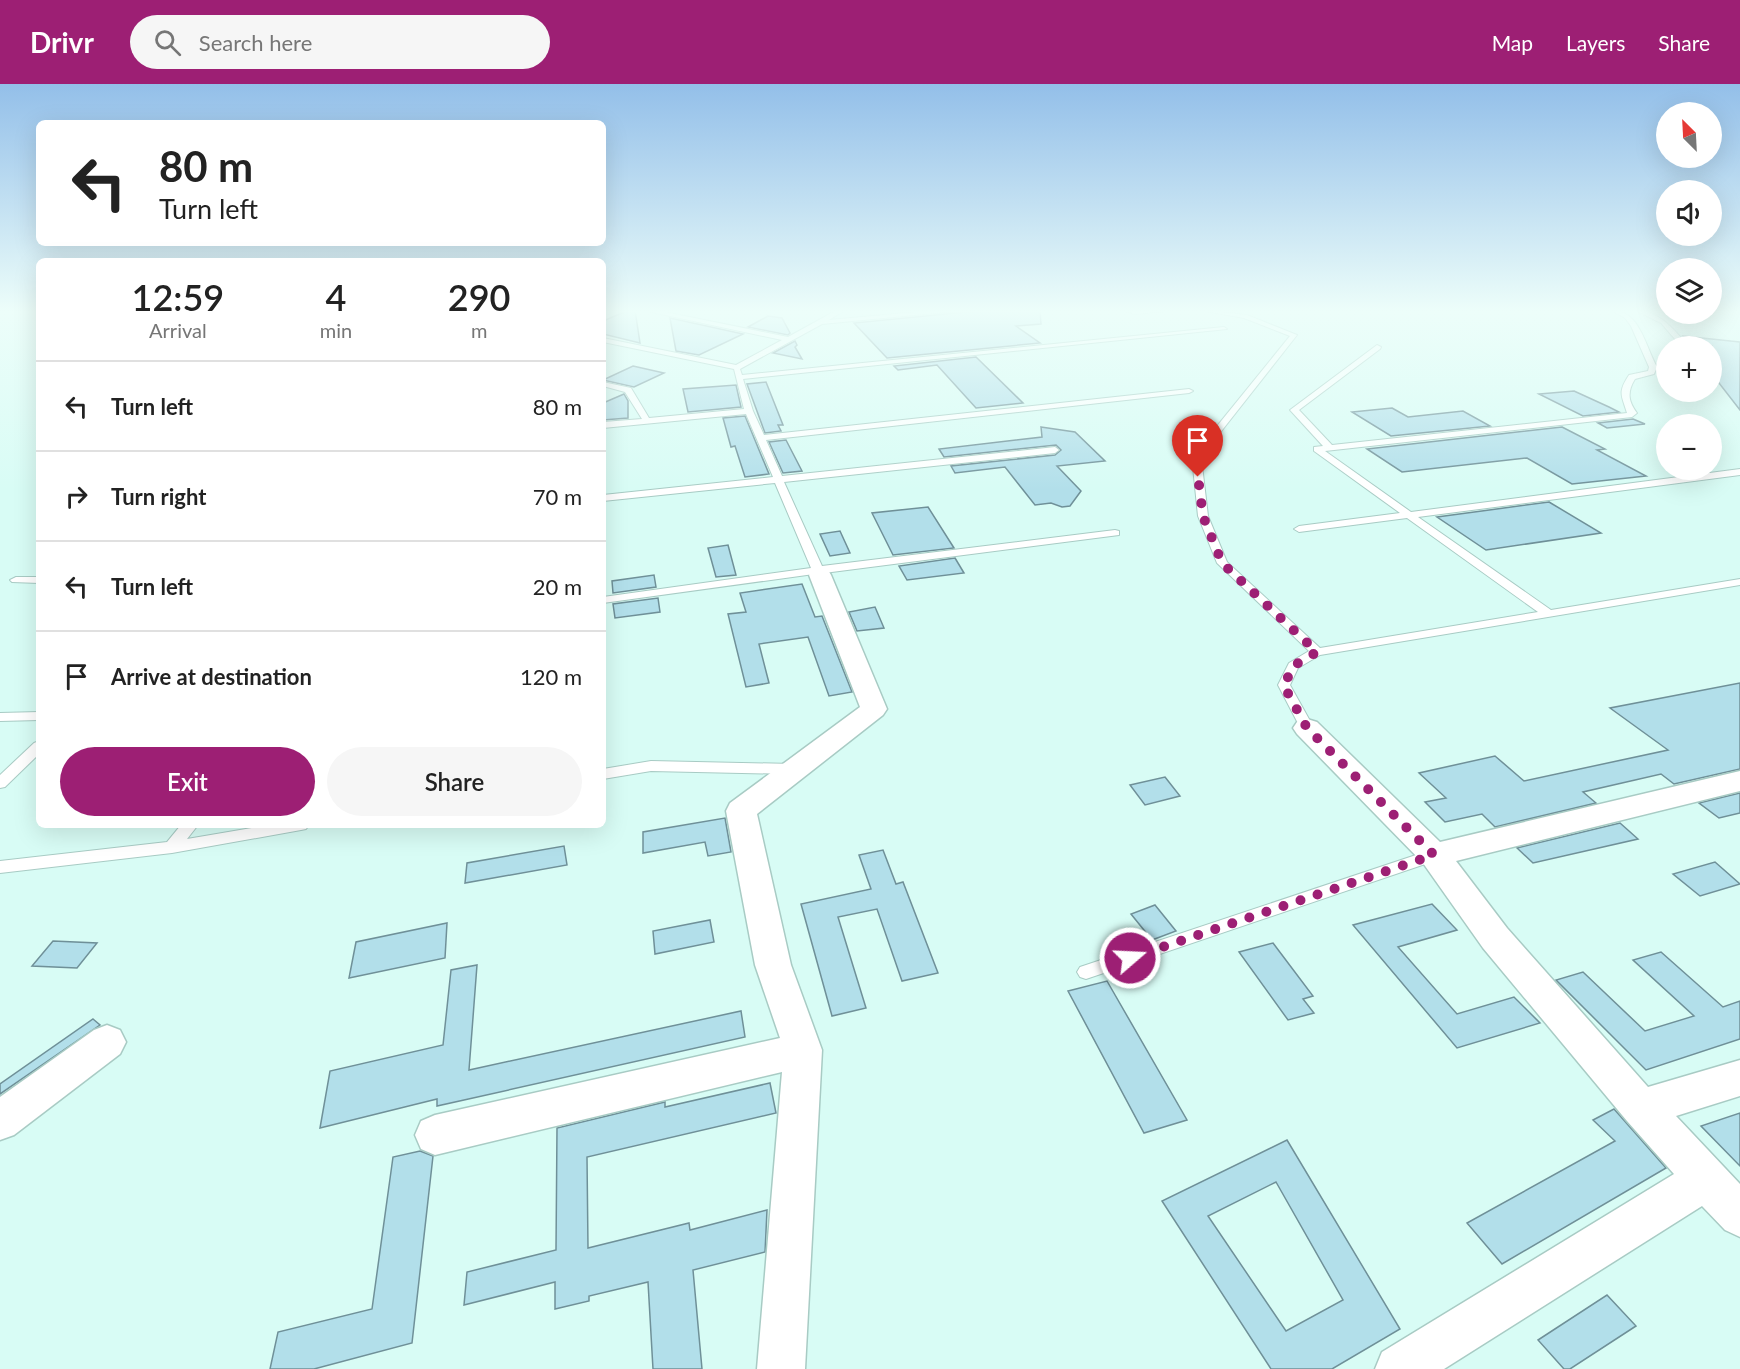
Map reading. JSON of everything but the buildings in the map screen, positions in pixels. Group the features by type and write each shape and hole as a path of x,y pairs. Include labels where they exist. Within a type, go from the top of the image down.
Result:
{"street":[{"path":"781,1369 802,1050 773,965 741,811 874,709 819,573"},
{"path":"1307,728 1434,855 1495,938 1641,1108 1740,1215"},
{"path":"1434,855 1740,781"},
{"path":"0,1121 107,1042"},
{"path":"435,1135 802,1050"},
{"path":"1641,1108 1740,1077"},
{"path":"1399,1369 1706,1179"}],"lane":[{"path":"738,370 749,411 819,573"},
{"path":"740,377 811,370"},
{"path":"1266,370 1196,457 1203,516 1222,563 1317,652"},
{"path":"1329,447 1294,410 1347,370"},
{"path":"1549,614 1317,449 1629,416 1633,413 1623,397 1624,389 1632,377 1652,370"},
{"path":"606,385 628,390 647,421"},
{"path":"761,438 1190,391"},
{"path":"606,425 749,411"},
{"path":"606,498 1055,450"},
{"path":"1299,529 1408,513 1740,472"},
{"path":"606,600 1115,533"},
{"path":"16,580 36,580"},
{"path":"1307,728 1284,686 1293,666 1317,652 1740,582"},
{"path":"0,717 36,716"},
{"path":"0,783 36,749"},
{"path":"606,774 651,766 795,769"},
{"path":"172,847 188,828"},
{"path":"0,867 172,847 283,828"},
{"path":"1086,972 1434,855"}],"route":[{"path":"1130,958 1434,855 1307,728 1284,686 1293,666 1317,652 1222,563 1203,516 1198,477"}]}
